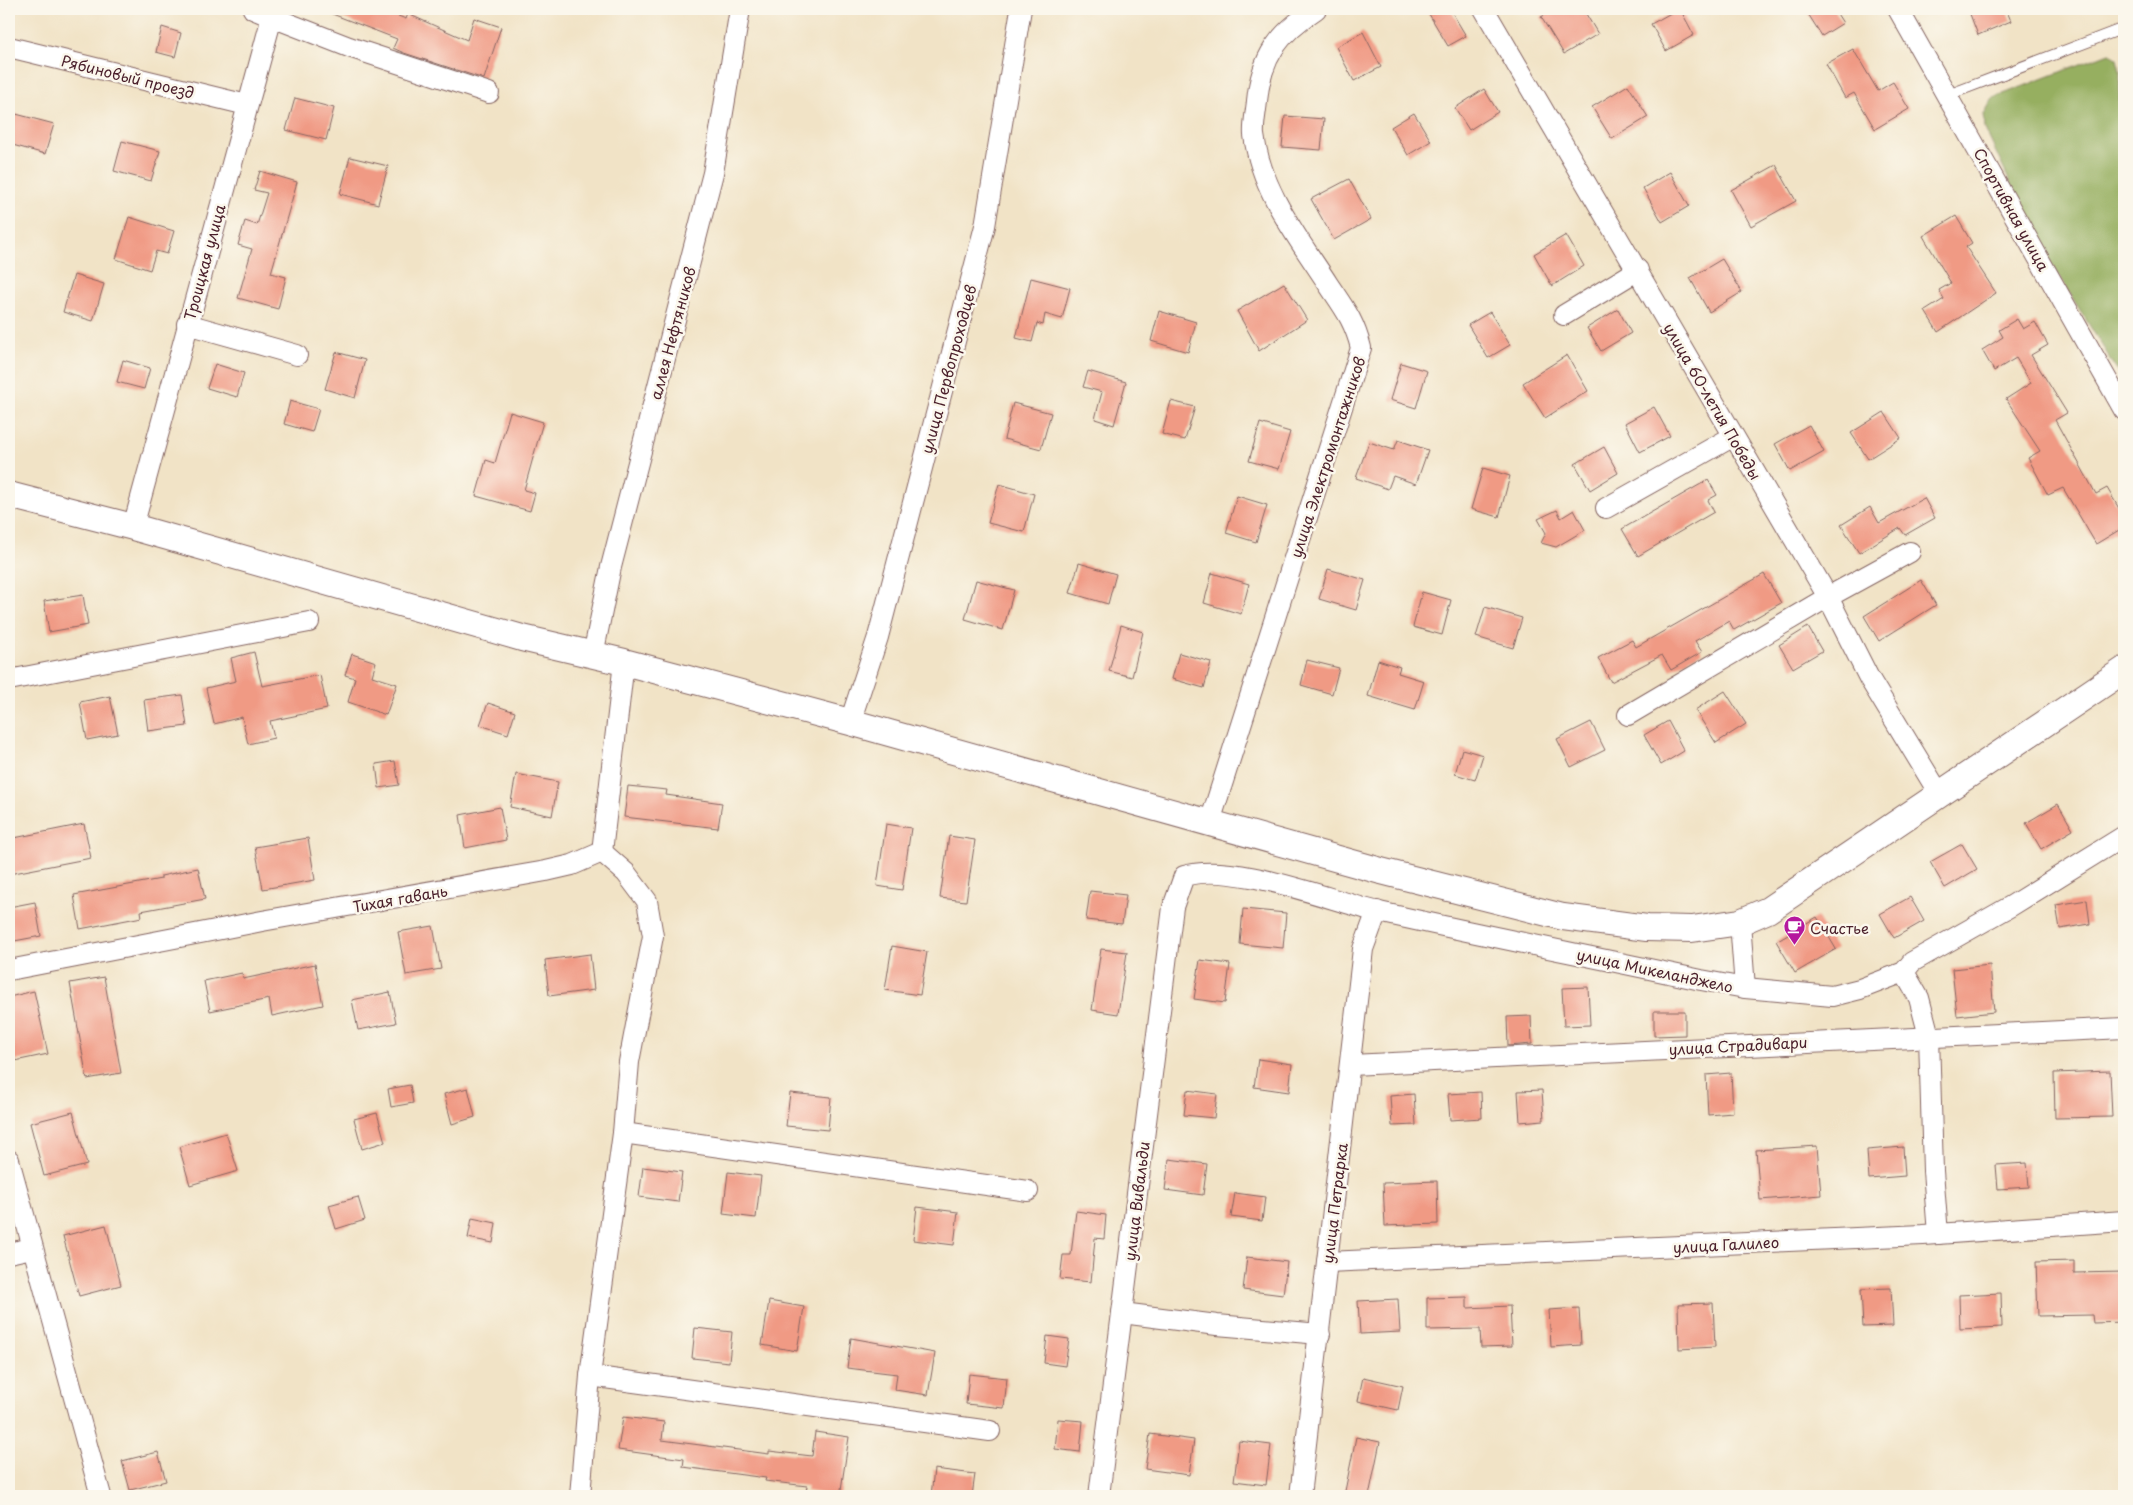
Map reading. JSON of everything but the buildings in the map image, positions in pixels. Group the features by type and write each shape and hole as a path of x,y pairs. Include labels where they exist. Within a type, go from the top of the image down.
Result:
{"street":[{"path":"253,9 349,47 489,93"},
{"name":"аллея Нефтяников","path":"593,655 611,567 713,173 740,9"},
{"name":"улица Первопроходцев","path":"850,722 878,637 985,226 1021,9"},
{"name":"улица Электромонтажников","path":"1210,822 1362,348 1355,324 1295,233 1263,176 1254,134 1263,68 1276,43 1298,21 1316,9"},
{"name":"улица 60-летия Победы","path":"1484,9 1638,270 1732,437 1828,597 1869,678 1940,795"},
{"name":"Спортивная улица","path":"1898,9 2124,410"},
{"name":"Троицкая улица","path":"133,527 272,17"},
{"name":"Рябиновый проезд","path":"9,47 247,105"},
{"path":"1564,315 1638,270"},
{"path":"188,324 297,355"},
{"path":"1606,508 1732,437"},
{"path":"9,495 133,527 522,638 624,662 850,722 1381,871 1563,917 1647,928 1692,929 1740,922 1768,910 2124,670"},
{"path":"1628,714 1828,597 1910,552"},
{"path":"9,680 309,622"},
{"path":"580,1496 590,1376 623,1133 629,1062 653,936 647,901 626,873 602,852 624,662"},
{"name":"улица Микеланджело","path":"1173,906 1184,876 1200,872 1260,879 1377,912 1745,988 1832,996 1860,989 1904,972 1912,962 2011,906 2121,840"},
{"name":"Тихая гавань","path":"9,970 262,921 546,871 572,865 602,852"},
{"name":"улица Вивальди","path":"1099,1496 1173,906"},
{"name":"улица Петрарка","path":"1300,1496 1363,949 1377,912"},
{"path":"1740,922 1745,988"},
{"path":"1904,972 1918,998 1929,1036 1933,1171 1938,1234"},
{"name":"улица Страдивари","path":"1351,1065 2124,1028"},
{"path":"623,1133 1028,1191"},
{"path":"9,1160 101,1496"},
{"name":"улица Галилео","path":"1327,1262 1938,1234 2124,1221"},
{"path":"9,1253 32,1248"},
{"path":"1122,1313 1320,1334"},
{"path":"590,1376 990,1431"}],"lane":[{"path":"1948,95 2124,28"}],"green space":[{"path":"2109,53 2117,59 2120,71 2119,111 2124,133 2124,381 2039,244 1985,129 1984,114 1993,98"}],"place":[{"name":"Счастье","path":"1794,946"}]}
